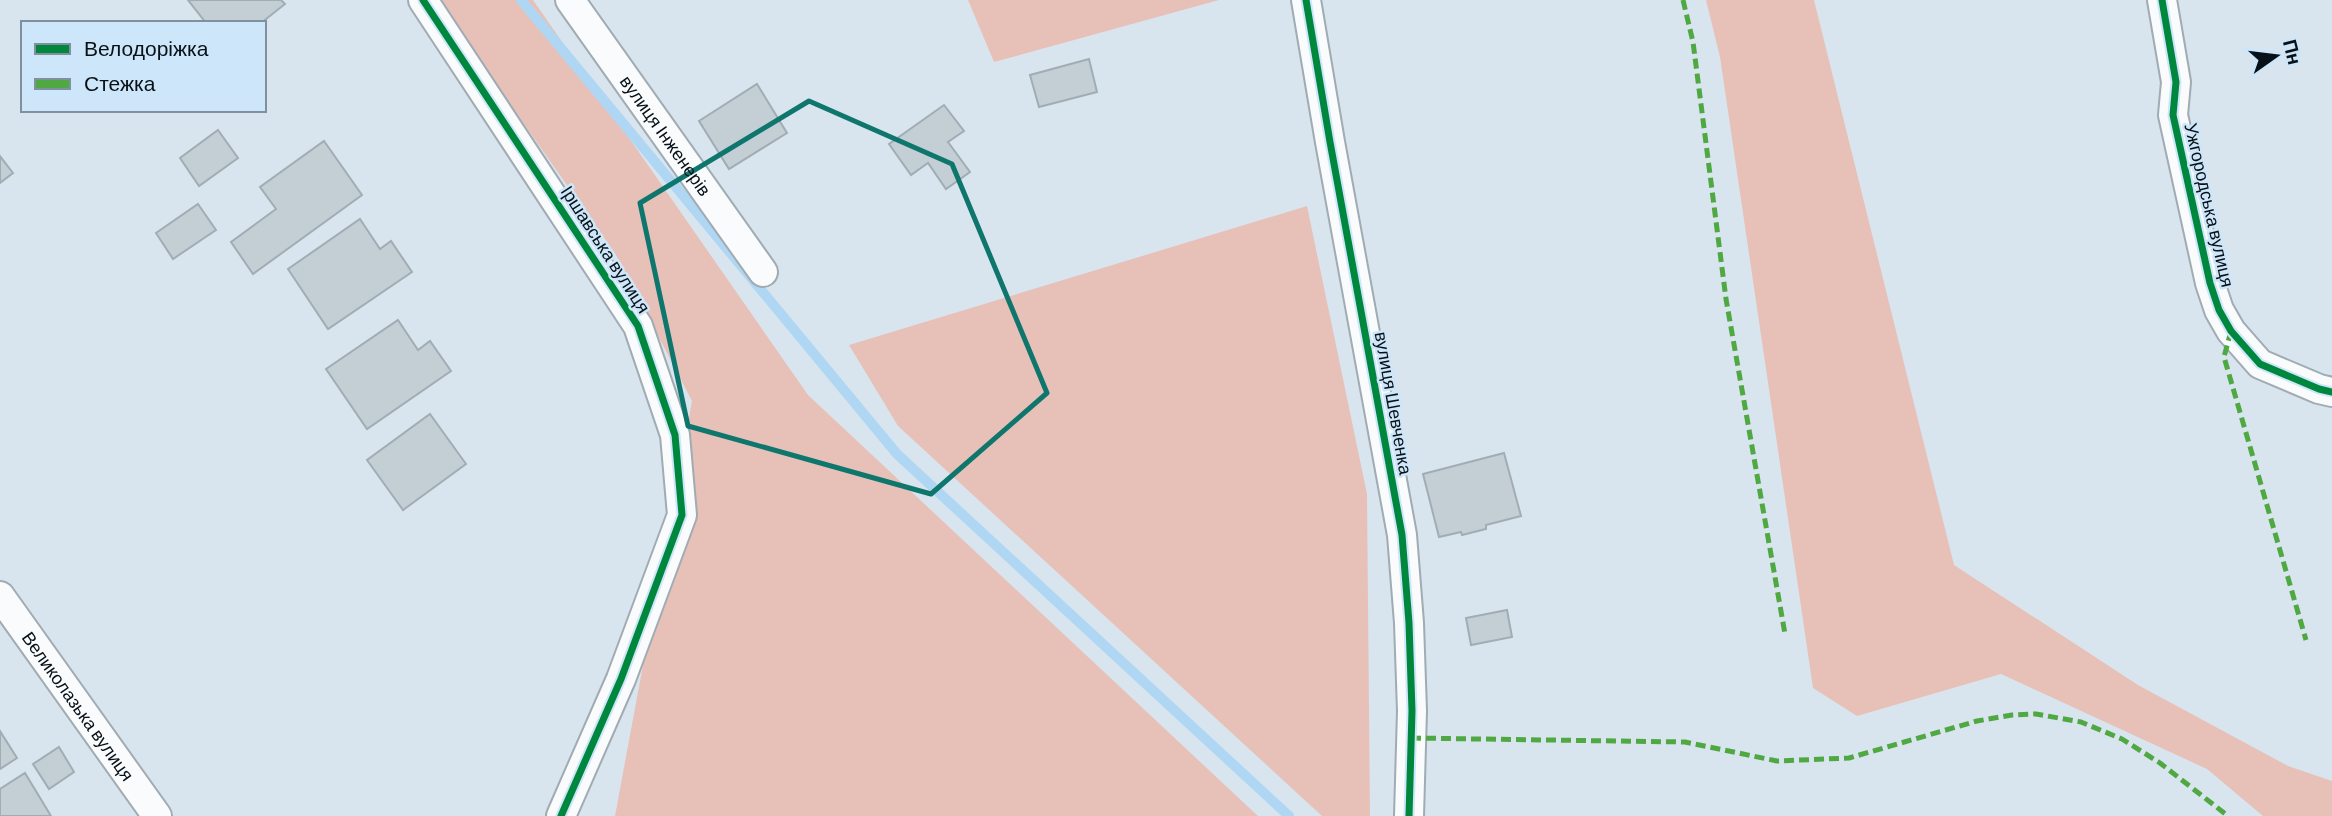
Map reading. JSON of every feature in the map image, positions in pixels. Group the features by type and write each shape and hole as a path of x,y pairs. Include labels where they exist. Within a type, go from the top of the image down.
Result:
{"street":[{"name":"Іршавська вулиця","path":"423,0 638,326 675,435 682,515 621,680 561,816"},
{"name":"вулиця Інженерів","path":"570,0 763,272"},
{"name":"вулиця Шевченка","path":"1306,0 1402,534 1412,711 1409,816"},
{"name":"Ужгородська вулиця","path":"2162,0 2176,82 2173,115 2210,283 2219,310 2231,331 2260,364 2319,390 2332,392"},
{"name":"Великолазька вулиця","path":"0,596 157,816"}],"highlighted area":[{"path":"809,101 952,164 1047,393 931,494 688,426 640,203"}],"shaded area":[{"path":"437,0 533,0 808,395 1258,816 615,816 692,401 616,255"},
{"path":"968,0 1219,0 994,62"},
{"path":"1706,0 1814,0 1954,565 2138,685 2288,766 2332,781 2332,816 2263,816 2207,769 2001,674 1857,716 1813,688 1720,57"},
{"path":"1307,206 1367,494 1370,816 1322,816 898,426 849,345"}],"building":[{"path":"188,0 281,0 285,4 264,21 204,21"},
{"path":"1089,59 1097,92 1039,107 1030,75"},
{"path":"757,84 787,133 729,169 699,121"},
{"path":"944,105 964,131 948,142 970,172 946,189 928,163 911,175 889,144"},
{"path":"218,130 238,158 199,186 180,158"},
{"path":"324,141 362,195 253,274 231,242 276,209 260,187"},
{"path":"0,156 13,173 0,183"},
{"path":"198,204 216,230 173,259 156,233"},
{"path":"360,219 380,249 391,241 412,272 328,329 288,269"},
{"path":"398,320 418,350 430,341 451,371 367,429 326,369"},
{"path":"430,414 466,464 403,510 367,460"},
{"path":"1504,453 1521,516 1486,525 1486,529 1439,537 1423,474"},
{"path":"1507,610 1512,637 1471,645 1466,618"},
{"path":"0,731 17,758 0,769"},
{"path":"59,747 74,772 49,789 33,764"},
{"path":"25,773 51,816 0,816 0,789"}],"waterway":[{"path":"521,0 897,454 1289,816"}],"marked path":[{"path":"1683,0 1693,42 1726,299 1785,634"},
{"path":"2231,331 2224,357 2306,640"},
{"path":"1411,738 1685,742 1777,761 1849,758 1977,721 2036,714 2081,722 2122,739 2160,763 2228,816"}],"cycle path":[{"path":"423,0 638,326 675,435 682,515 621,679 561,816"},
{"path":"1306,0 1402,535 1412,711 1409,816"},
{"path":"2162,0 2176,82 2173,115 2210,283 2219,310 2231,331 2260,364 2332,392"}]}
